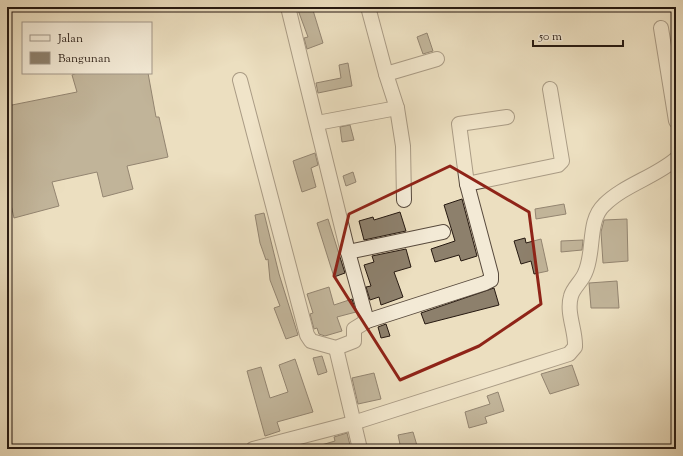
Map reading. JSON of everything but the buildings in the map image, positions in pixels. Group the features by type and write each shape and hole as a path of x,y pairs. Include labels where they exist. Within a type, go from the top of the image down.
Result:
{"street":[{"path":"288,7 348,252 367,321"},
{"path":"368,7 397,108 403,146 404,200"},
{"path":"661,28 670,48 676,121"},
{"path":"386,74 437,59"},
{"path":"240,80 307,335 311,341 336,348 354,341 354,329 367,321 486,284 491,280 491,274 468,184 459,124 507,117"},
{"path":"468,184 558,165 562,161 550,89"},
{"path":"317,123 397,108"},
{"path":"253,449 353,423 569,354 575,347 575,337 570,312 571,296 585,274 590,258 596,214 610,200 676,159"},
{"path":"348,252 443,232"},
{"path":"336,348 360,449"}],"highlighted area":[{"path":"450,166 529,212 541,304 479,346 400,380 334,276 349,214"}]}
